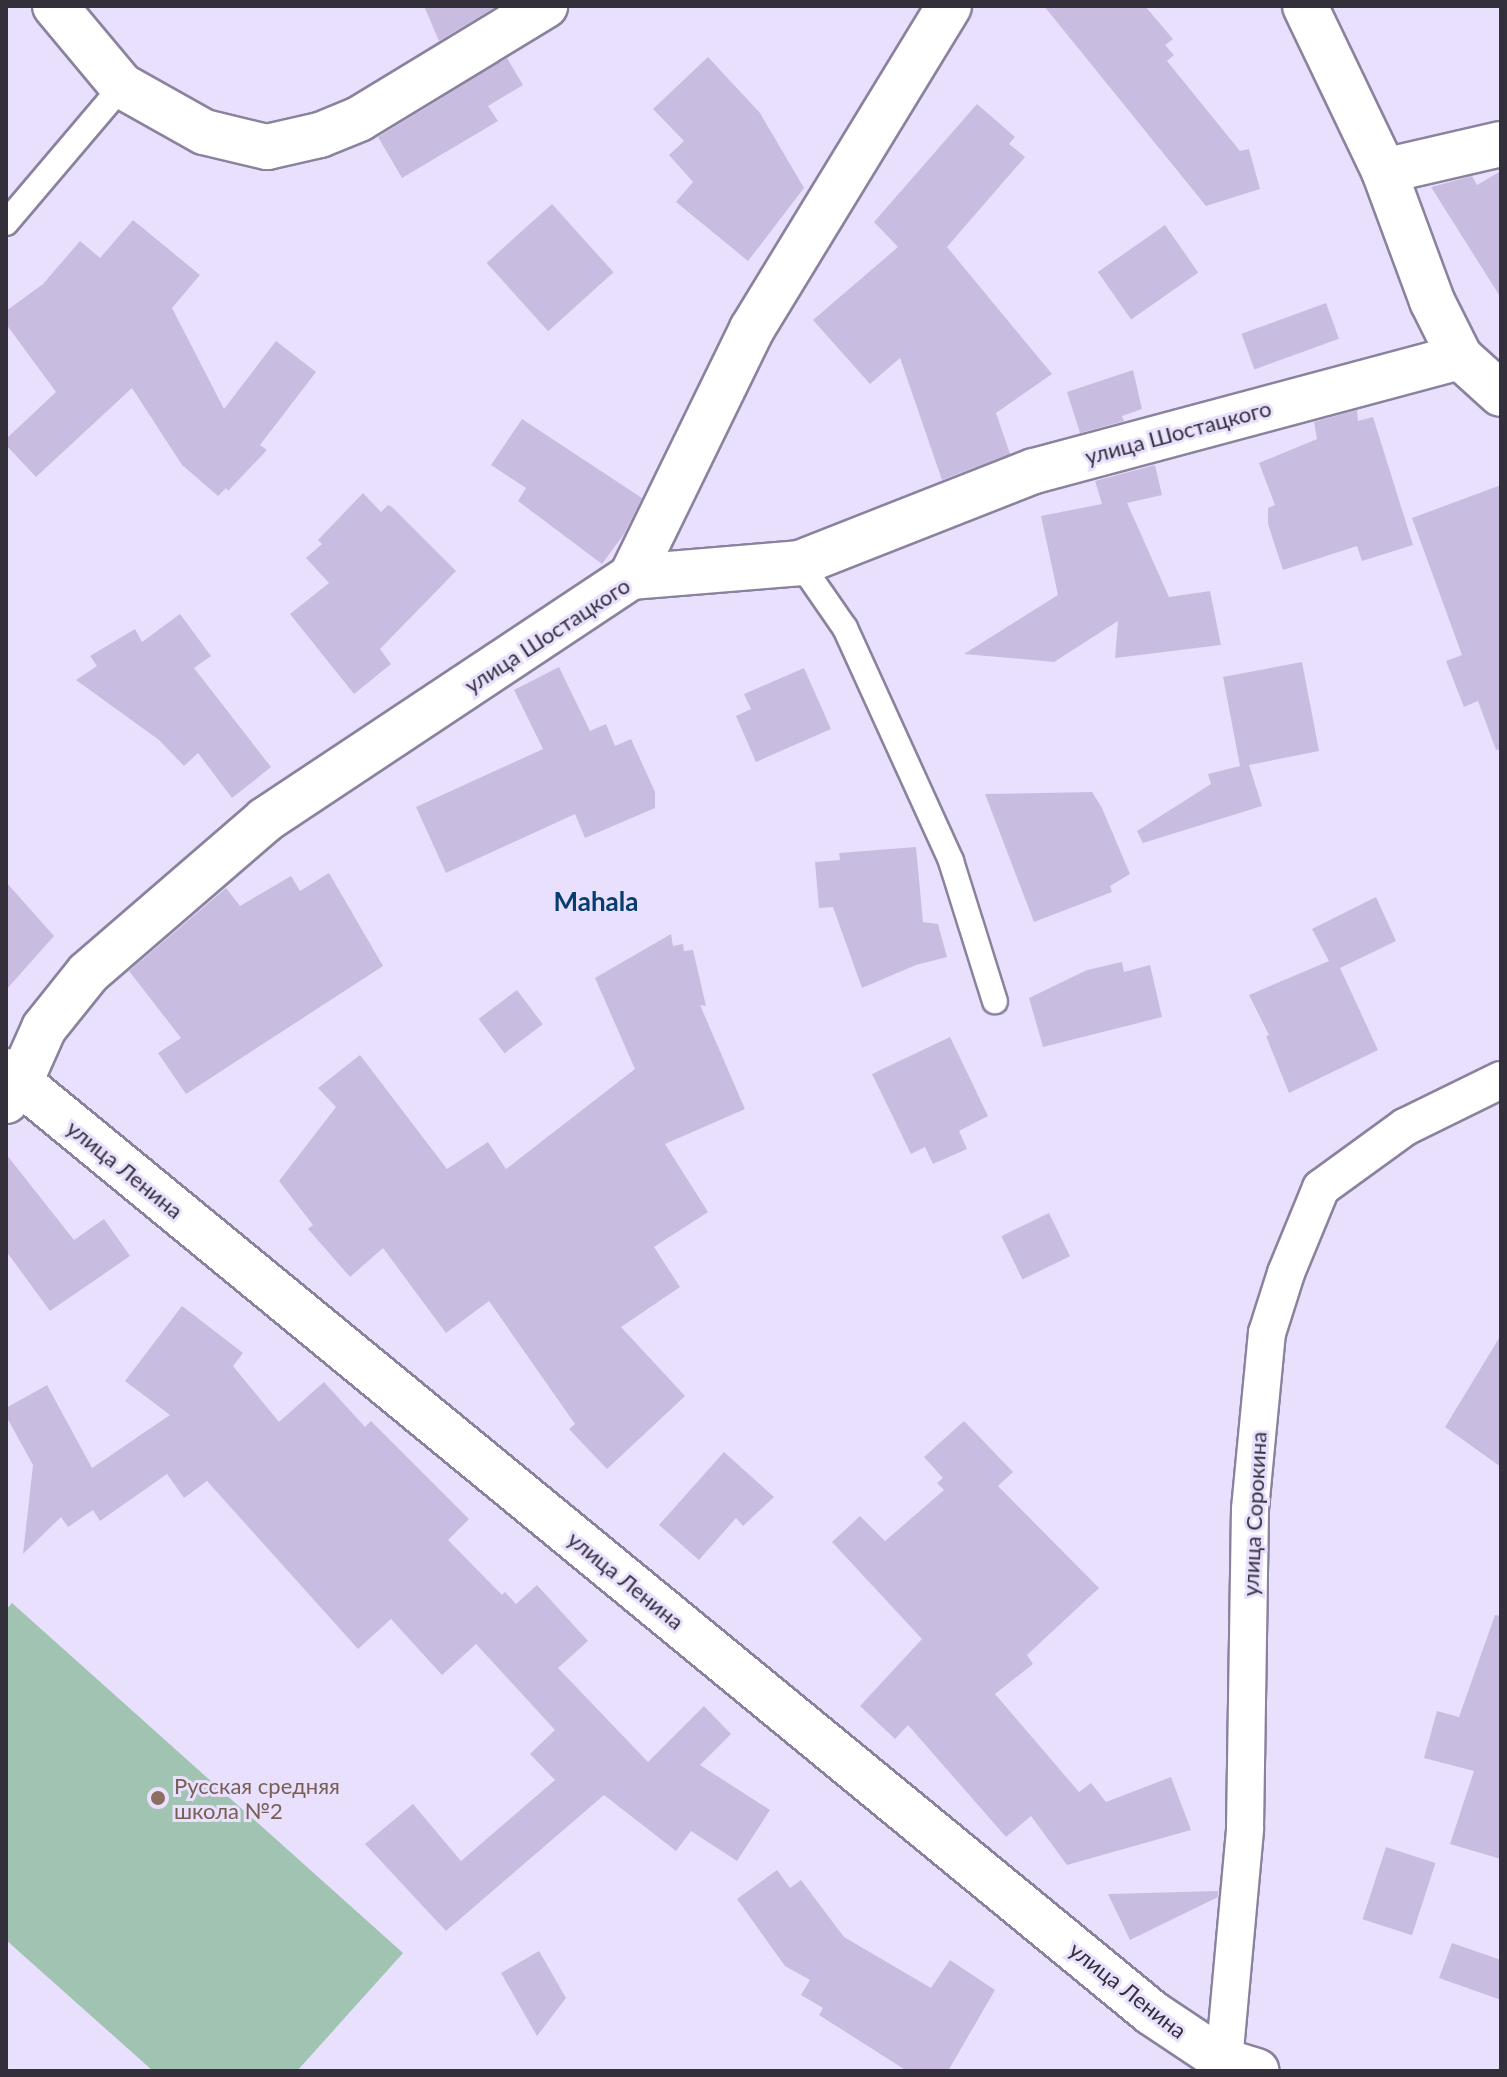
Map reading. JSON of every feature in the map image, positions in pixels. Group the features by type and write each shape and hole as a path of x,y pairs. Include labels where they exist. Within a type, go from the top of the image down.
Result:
{"street":[{"path":"55,6 122,86 204,132 267,147 320,135 359,119 545,6"},
{"path":"631,577 752,329 949,6"},
{"path":"1305,6 1384,171 1432,301 1460,357 1501,394"},
{"path":"1384,171 1501,144"},
{"name":"улица Шостацкого","path":"11,1085 44,1028 88,973 265,820 631,577 800,563 1034,471 1460,357"},
{"name":"улица Сорокина","path":"1240,2066 1250,1509 1267,1333 1286,1273 1321,1188 1405,1127 1501,1080"},
{"name":"улица Ленина","path":"11,1085 1139,2003 1240,2066"}],"lane":[{"path":"6,223 122,86"},
{"path":"800,563 845,628 951,861 995,1001"}],"green space":[{"name":"Русская средняя школа №2","path":"12,1603 403,1953 297,2071 153,2071 6,1940 6,1610"}],"building":[{"path":"424,6 497,6 439,41"},
{"path":"1044,6 1145,6 1173,39 1165,45 1174,55 1167,61 1240,151 1249,149 1260,189 1206,206"},
{"path":"708,57 760,113 804,188 748,261 676,202 693,182 669,155 684,141 653,109"},
{"path":"507,58 523,85 488,106 498,121 402,178 378,137"},
{"path":"977,104 1015,137 1009,144 1025,157 947,247 1052,374 996,413 1010,454 942,480 900,358 870,384 813,320 898,247 874,222"},
{"path":"1501,171 1501,298 1431,187 1472,176 1477,185"},
{"path":"552,204 614,272 548,331 487,263"},
{"path":"133,220 200,275 172,308 224,409 276,341 316,372 260,445 267,450 228,491 226,488 218,496 182,465 132,388 36,477 6,445 6,439 56,392 6,324 6,311 43,284 80,241 100,258"},
{"path":"1165,225 1198,273 1131,320 1098,272"},
{"path":"1326,303 1339,339 1254,369 1241,334"},
{"path":"1133,370 1142,409 1122,416 1124,421 1080,433 1067,392"},
{"path":"1357,410 1358,421 1373,417 1413,545 1362,561 1357,546 1283,570 1268,524 1268,508 1275,505 1259,463 1317,439 1314,422"},
{"path":"522,419 642,498 624,534 602,564 518,501 526,488 491,465"},
{"path":"1155,465 1162,495 1127,503 1169,597 1210,591 1221,645 1115,658 1118,621 1054,662 964,654 1058,595 1041,516 1102,504 1095,481"},
{"path":"1501,485 1501,749 1496,750 1478,701 1464,707 1446,661 1462,655 1412,518"},
{"path":"363,493 381,512 388,505 392,507 456,571 380,649 391,664 354,694 290,614 329,583 306,558 322,544 318,540"},
{"path":"180,614 211,656 194,668 271,767 232,798 198,753 184,766 159,740 76,680 97,666 90,656 135,629 142,642"},
{"path":"1302,662 1319,751 1249,765 1262,806 1143,843 1137,831 1211,784 1208,774 1240,766 1223,677"},
{"path":"559,667 590,731 606,724 615,746 631,739 655,792 655,808 585,838 575,814 446,873 416,807 543,749 514,690"},
{"path":"804,668 831,729 756,762 736,716 751,709 744,694"},
{"path":"1092,792 1130,874 1110,886 1112,892 1034,922 985,794"},
{"path":"916,847 923,922 938,924 947,957 916,965 862,988 833,907 819,908 815,862 840,860 839,853"},
{"path":"329,873 383,966 186,1094 158,1053 181,1038 129,971 226,888 240,906 291,876 300,891"},
{"path":"6,882 54,936 6,990"},
{"path":"1376,897 1396,941 1340,968 1378,1050 1289,1093 1266,1036 1269,1035 1249,995 1329,961 1312,929"},
{"path":"671,934 673,946 683,944 684,951 693,950 706,1006 700,1005 745,1109 665,1144 708,1212 654,1247 680,1287 621,1327 685,1396 607,1469 569,1429 575,1424 489,1301 446,1333 383,1248 350,1277 308,1229 313,1225 279,1181 336,1107 318,1088 360,1055 447,1169 488,1142 506,1169 635,1069 595,978"},
{"path":"1122,962 1124,972 1150,965 1162,1017 1043,1047 1029,998 1087,970"},
{"path":"517,990 543,1024 505,1053 479,1019"},
{"path":"950,1037 988,1116 959,1131 967,1149 933,1164 925,1147 911,1154 872,1074"},
{"path":"6,1154 74,1240 104,1219 130,1256 50,1311 6,1251"},
{"path":"1049,1213 1070,1256 1022,1279 1001,1236"},
{"path":"182,1306 243,1353 233,1366 279,1422 324,1382 365,1427 371,1421 469,1519 448,1540 502,1595 505,1592 516,1604 537,1585 588,1641 558,1668 648,1762 704,1706 731,1734 700,1765 770,1810 737,1861 691,1831 676,1851 604,1795 446,1931 365,1844 413,1804 461,1861 555,1780 530,1754 555,1730 476,1644 442,1675 391,1619 358,1649 207,1481 184,1498 167,1474 100,1521 93,1510 68,1527 61,1517 23,1554 33,1465 6,1416 6,1408 47,1385 92,1468 170,1415 125,1381"},
{"path":"1501,1335 1501,1467 1445,1427"},
{"path":"964,1421 1013,1472 998,1486 1099,1588 1027,1655 1033,1664 995,1694 1079,1792 1091,1783 1106,1802 1171,1777 1191,1830 1067,1865 1031,1816 1006,1837 908,1725 895,1739 860,1706 922,1639 832,1542 860,1516 885,1541 944,1490 937,1483 943,1478 924,1457"},
{"path":"724,1452 774,1497 743,1526 736,1518 699,1560 659,1525"},
{"path":"1495,1615 1501,1616 1501,1859 1450,1844 1474,1771 1424,1758 1437,1711 1459,1717"},
{"path":"1386,1847 1435,1863 1412,1935 1363,1919"},
{"path":"777,1870 790,1888 801,1880 844,1937 931,1988 950,1960 995,1990 948,2071 907,2071 819,2015 823,2008 801,1995 810,1980 785,1966 737,1899"},
{"path":"1218,1891 1218,1897 1130,1940 1108,1894"},
{"path":"1452,1943 1501,1960 1501,2000 1439,1978"},
{"path":"539,1951 566,1998 537,2036 501,1973"}],"place":[{"name":"Русская средняя школа №2","path":"158,1798"}],"district":[{"name":"Mahala","path":"596,902"}]}
